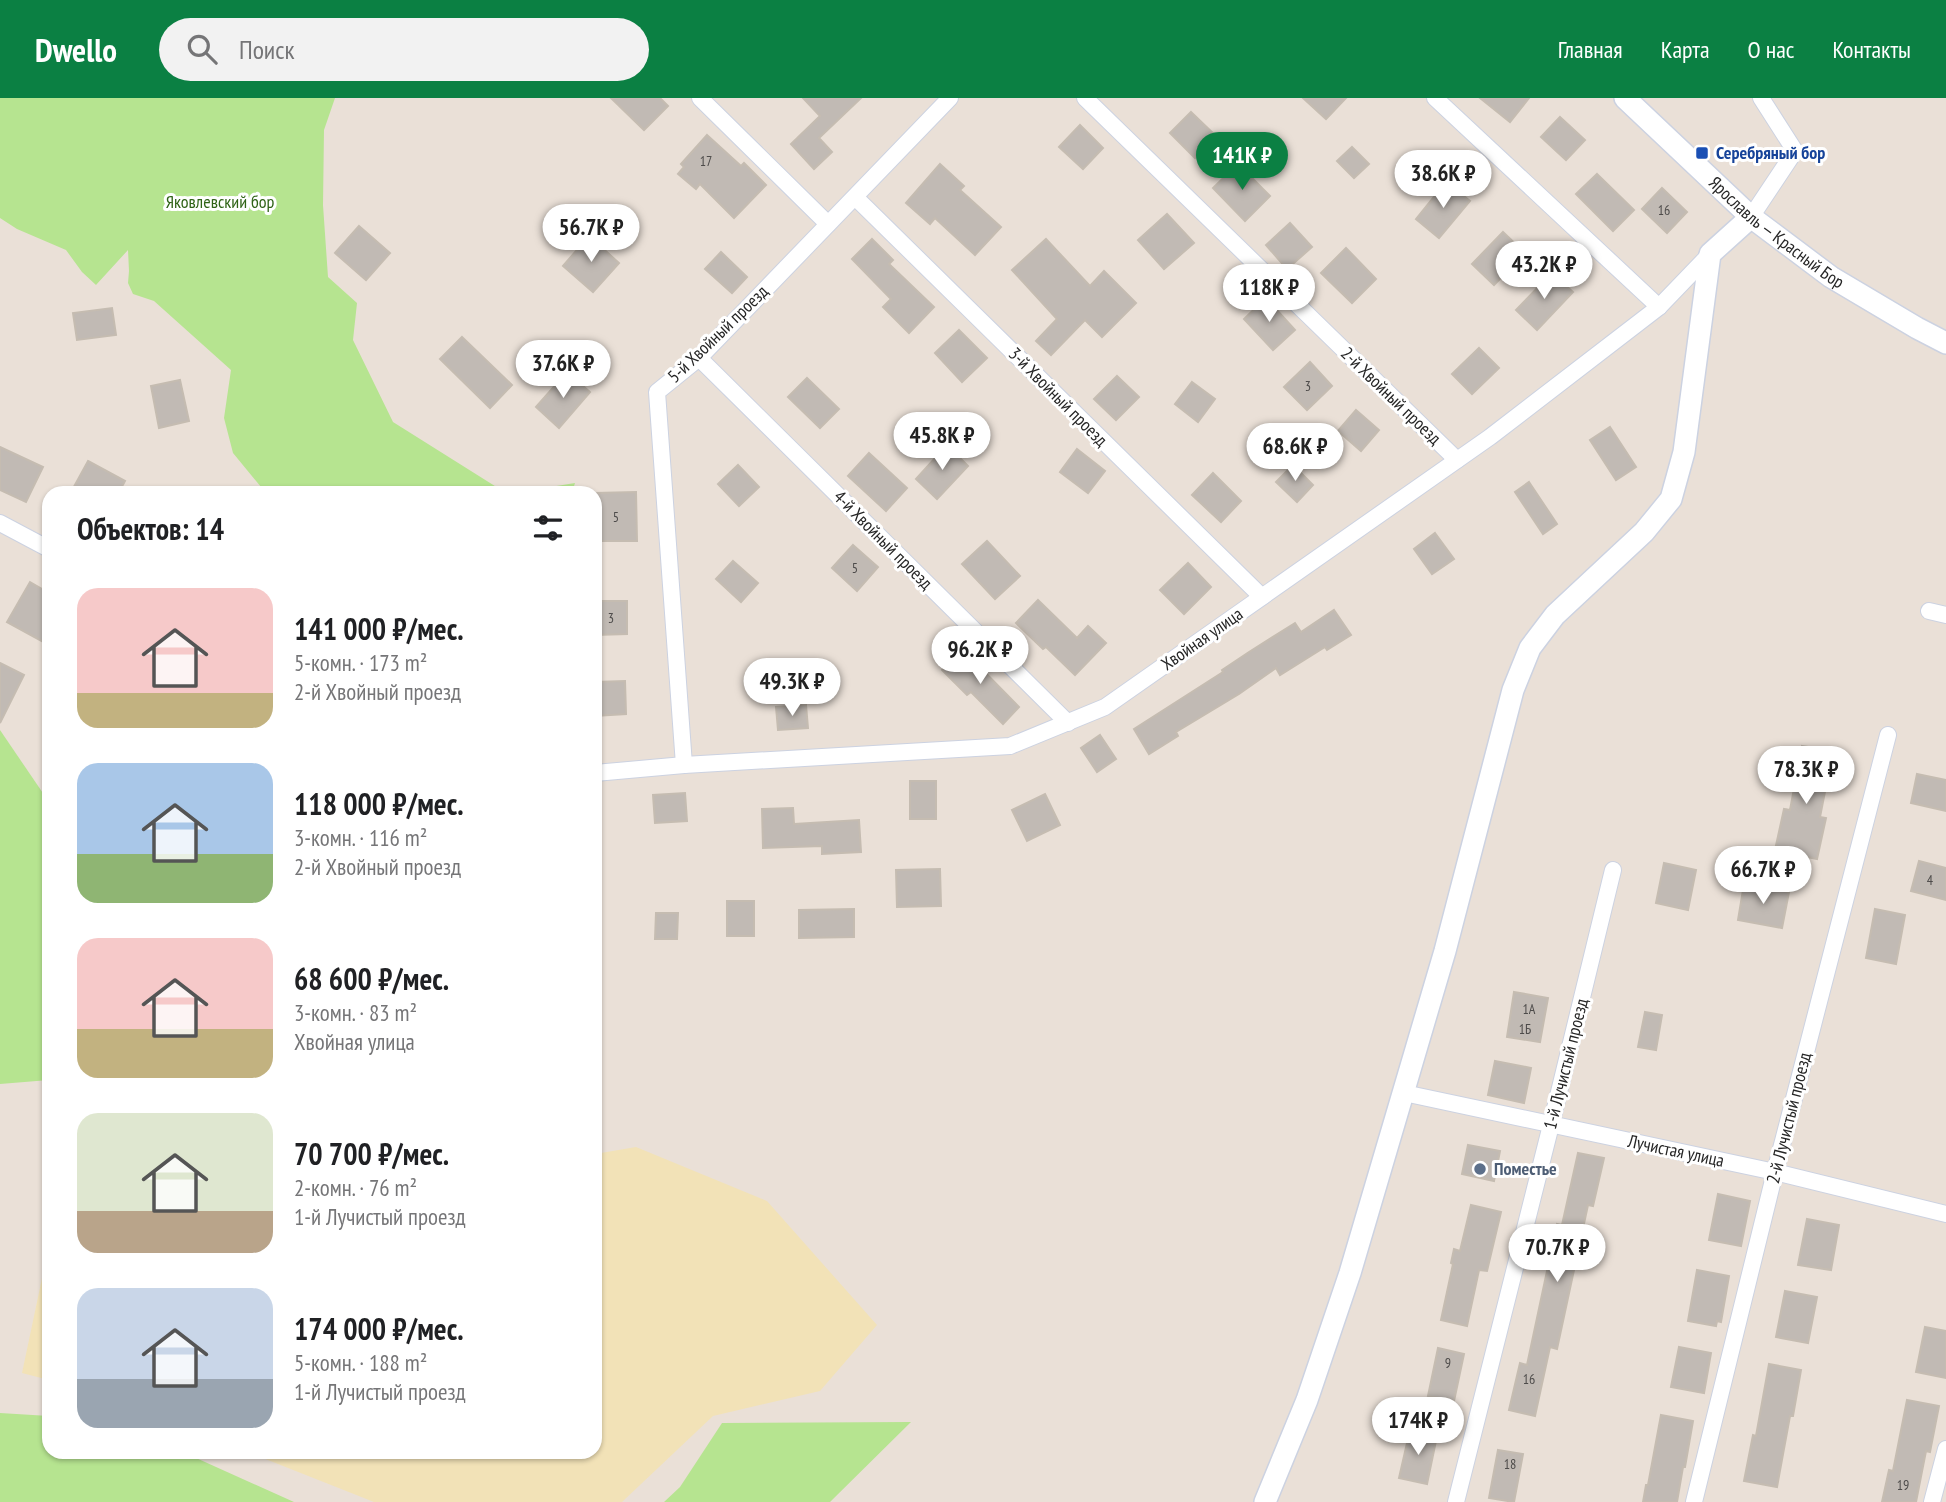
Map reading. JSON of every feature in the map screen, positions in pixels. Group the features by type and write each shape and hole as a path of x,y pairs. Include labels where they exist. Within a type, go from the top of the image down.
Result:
{"street":[{"path":"700,98 828,224"},
{"name":"5-й Хвойный проезд","path":"684,765 657,392 699,358 950,98"},
{"name":"2-й Хвойный проезд","path":"1085,98 1457,460"},
{"path":"1435,98 1658,307"},
{"name":"Ярославль — Красный Бор","path":"1625,98 1751,217 1831,277 1946,342"},
{"path":"1265,1502 1307,1400 1350,1273 1445,951 1513,690 1530,648 1555,615 1644,533 1671,499 1684,452 1710,254 1751,217 1794,151 1761,98"},
{"name":"3-й Хвойный проезд","path":"855,197 1262,597"},
{"name":"Хвойная улица","path":"602,772 1010,746 1105,707 1500,429 1658,307 1710,254"},
{"name":"4-й Хвойный проезд","path":"699,358 1068,723"},
{"path":"0,523 42,545"},
{"path":"1929,611 1946,615"},
{"name":"2-й Лучистый проезд","path":"1694,1502 1775,1172 1888,735"},
{"name":"1-й Лучистый проезд","path":"1456,1502 1613,870"},
{"name":"Лучистая улица","path":"1404,1093 1775,1172 1946,1214"},
{"path":"1933,1502 1946,1449"}],"green space":[{"name":"Яковлевский бор","path":"0,98 335,98 324,130 323,205 328,277 357,303 353,340 393,422 495,486 260,486 233,453 224,418 231,370 154,301 133,294 128,283 128,250 96,285 82,272 66,250 17,229 0,218"},
{"path":"0,730 42,792 42,1081 0,1084"},
{"path":"0,1413 42,1416 42,1459 198,1459 294,1502 0,1502"},
{"path":"911,1422 830,1502 664,1502 680,1487 722,1423"}],"sand":[{"path":"636,1147 767,1201 877,1325 820,1391 713,1416 622,1502 374,1502 265,1459 602,1459 602,1153"},
{"path":"42,1278 42,1378 22,1373"}],"building":[{"path":"611,98 660,98 668,106 644,130"},
{"path":"803,98 861,98 819,138 832,152 814,169 791,144 820,116"},
{"path":"1303,98 1346,98 1326,119"},
{"path":"1480,98 1529,98 1510,122"},
{"path":"1191,112 1217,137 1195,158 1170,133"},
{"path":"1560,117 1585,140 1566,160 1541,137"},
{"path":"1080,125 1103,148 1083,169 1059,147"},
{"path":"707,135 741,166 744,163 766,185 734,218 700,184 696,189 678,174 684,167 681,164"},
{"path":"1352,147 1369,164 1354,178 1337,161"},
{"path":"940,164 964,186 960,190 1001,227 975,255 935,218 930,224 906,203"},
{"path":"1238,164 1270,196 1245,221 1213,188"},
{"path":"1597,174 1634,210 1613,231 1576,194"},
{"path":"1446,182 1470,201 1439,238 1416,219"},
{"path":"1662,188 1687,212 1667,233 1642,209"},
{"path":"1167,214 1194,243 1164,269 1138,240"},
{"path":"1290,223 1312,247 1287,269 1266,245"},
{"path":"359,226 390,253 366,280 335,253"},
{"path":"1503,232 1525,253 1494,285 1472,264"},
{"path":"589,236 619,263 593,292 563,266"},
{"path":"872,239 893,260 889,264 934,307 909,333 883,307 891,299 852,259"},
{"path":"1046,239 1090,286 1104,271 1136,303 1102,337 1085,320 1051,355 1036,341 1057,319 1012,270"},
{"path":"1346,248 1376,279 1352,303 1321,273"},
{"path":"721,252 747,277 732,293 705,269"},
{"path":"1552,273 1573,292 1537,330 1516,310"},
{"path":"1266,298 1295,330 1273,350 1244,319"},
{"path":"112,308 116,335 77,340 73,313"},
{"path":"959,330 987,358 962,382 935,353"},
{"path":"462,337 512,385 490,408 440,359"},
{"path":"1479,348 1499,368 1472,394 1452,374"},
{"path":"1310,362 1332,386 1307,410 1284,387"},
{"path":"567,372 590,392 559,428 536,407"},
{"path":"1117,376 1139,397 1116,420 1094,399"},
{"path":"807,378 839,409 820,428 788,397"},
{"path":"180,380 189,421 159,428 151,386"},
{"path":"1192,382 1215,399 1198,422 1175,404"},
{"path":"1356,410 1379,430 1361,451 1338,431"},
{"path":"1610,427 1636,467 1616,480 1590,440"},
{"path":"947,445 968,466 937,499 916,479"},
{"path":"0,447 43,467 26,502 0,490"},
{"path":"1077,449 1105,471 1088,493 1060,472"},
{"path":"869,453 907,488 886,511 848,476"},
{"path":"88,461 125,481 122,486 74,486"},
{"path":"738,465 759,487 739,506 718,484"},
{"path":"1293,465 1313,485 1297,502 1276,482"},
{"path":"1213,473 1241,501 1221,522 1192,495"},
{"path":"1529,482 1557,524 1543,534 1515,492"},
{"path":"636,492 637,541 602,541 602,493"},
{"path":"1435,533 1454,559 1432,574 1414,549"},
{"path":"987,541 1020,576 995,599 962,564"},
{"path":"853,545 878,567 857,591 832,568"},
{"path":"733,561 758,583 741,602 716,579"},
{"path":"1188,563 1211,587 1184,614 1160,590"},
{"path":"30,582 42,589 42,641 7,622"},
{"path":"1038,600 1077,638 1088,626 1106,643 1075,675 1016,623"},
{"path":"602,601 627,601 627,634 602,635"},
{"path":"1334,610 1351,635 1327,650 1325,647 1280,675 1276,668 1176,732 1178,736 1149,754 1134,729 1295,623 1301,632"},
{"path":"962,649 1019,707 1003,724 971,692 967,695 942,670"},
{"path":"0,663 24,675 0,723"},
{"path":"625,681 626,714 602,716 602,682"},
{"path":"806,705 808,728 778,730 776,707"},
{"path":"1100,735 1116,759 1097,772 1081,748"},
{"path":"1802,746 1833,751 1820,817 1826,818 1817,859 1775,850 1784,809 1790,810"},
{"path":"1917,774 1946,780 1946,811 1911,803"},
{"path":"910,781 936,781 936,819 910,819"},
{"path":"685,793 687,821 655,823 653,795"},
{"path":"1045,794 1060,825 1027,841 1012,810"},
{"path":"793,808 794,824 859,820 861,852 822,854 822,846 763,848 762,809"},
{"path":"1919,861 1946,868 1946,900 1911,891"},
{"path":"1664,863 1696,870 1688,910 1656,903"},
{"path":"940,869 941,906 897,907 896,870"},
{"path":"1744,884 1789,892 1782,928 1738,920"},
{"path":"727,901 754,901 754,936 727,936"},
{"path":"854,909 854,937 799,938 799,910"},
{"path":"1875,909 1905,915 1896,964 1866,958"},
{"path":"656,913 678,913 677,939 655,939"},
{"path":"1514,992 1548,998 1540,1042 1507,1037"},
{"path":"1645,1012 1662,1015 1656,1050 1638,1047"},
{"path":"1495,1061 1531,1068 1524,1103 1488,1095"},
{"path":"1468,1145 1500,1151 1494,1181 1462,1174"},
{"path":"1578,1153 1604,1158 1593,1206 1588,1205 1557,1349 1550,1347 1535,1416 1509,1410 1520,1363 1527,1365 1557,1224 1562,1225"},
{"path":"1718,1194 1750,1201 1741,1246 1709,1240"},
{"path":"1471,1205 1501,1212 1487,1271 1479,1270 1467,1326 1441,1320 1454,1249 1460,1251"},
{"path":"1807,1219 1839,1225 1831,1270 1798,1265"},
{"path":"1697,1270 1729,1276 1721,1322 1717,1321 1716,1326 1688,1321"},
{"path":"1785,1291 1817,1297 1808,1343 1776,1337"},
{"path":"1925,1327 1946,1331 1946,1378 1916,1372"},
{"path":"1679,1347 1711,1353 1704,1393 1671,1387"},
{"path":"1438,1348 1464,1354 1454,1401 1428,1396"},
{"path":"1769,1364 1801,1370 1777,1487 1744,1481 1753,1435 1756,1436"},
{"path":"1907,1400 1939,1406 1930,1452 1926,1451 1916,1502 1882,1502 1889,1470 1893,1471"},
{"path":"1661,1415 1693,1421 1685,1467 1677,1502 1643,1502 1648,1485"},
{"path":"1410,1430 1437,1436 1427,1484 1399,1478"},
{"path":"1498,1450 1523,1454 1514,1502 1489,1498"}],"place":[{"name":"Серебряный бор","path":"1702,153"},
{"name":"Поместье","path":"1480,1169"}]}
